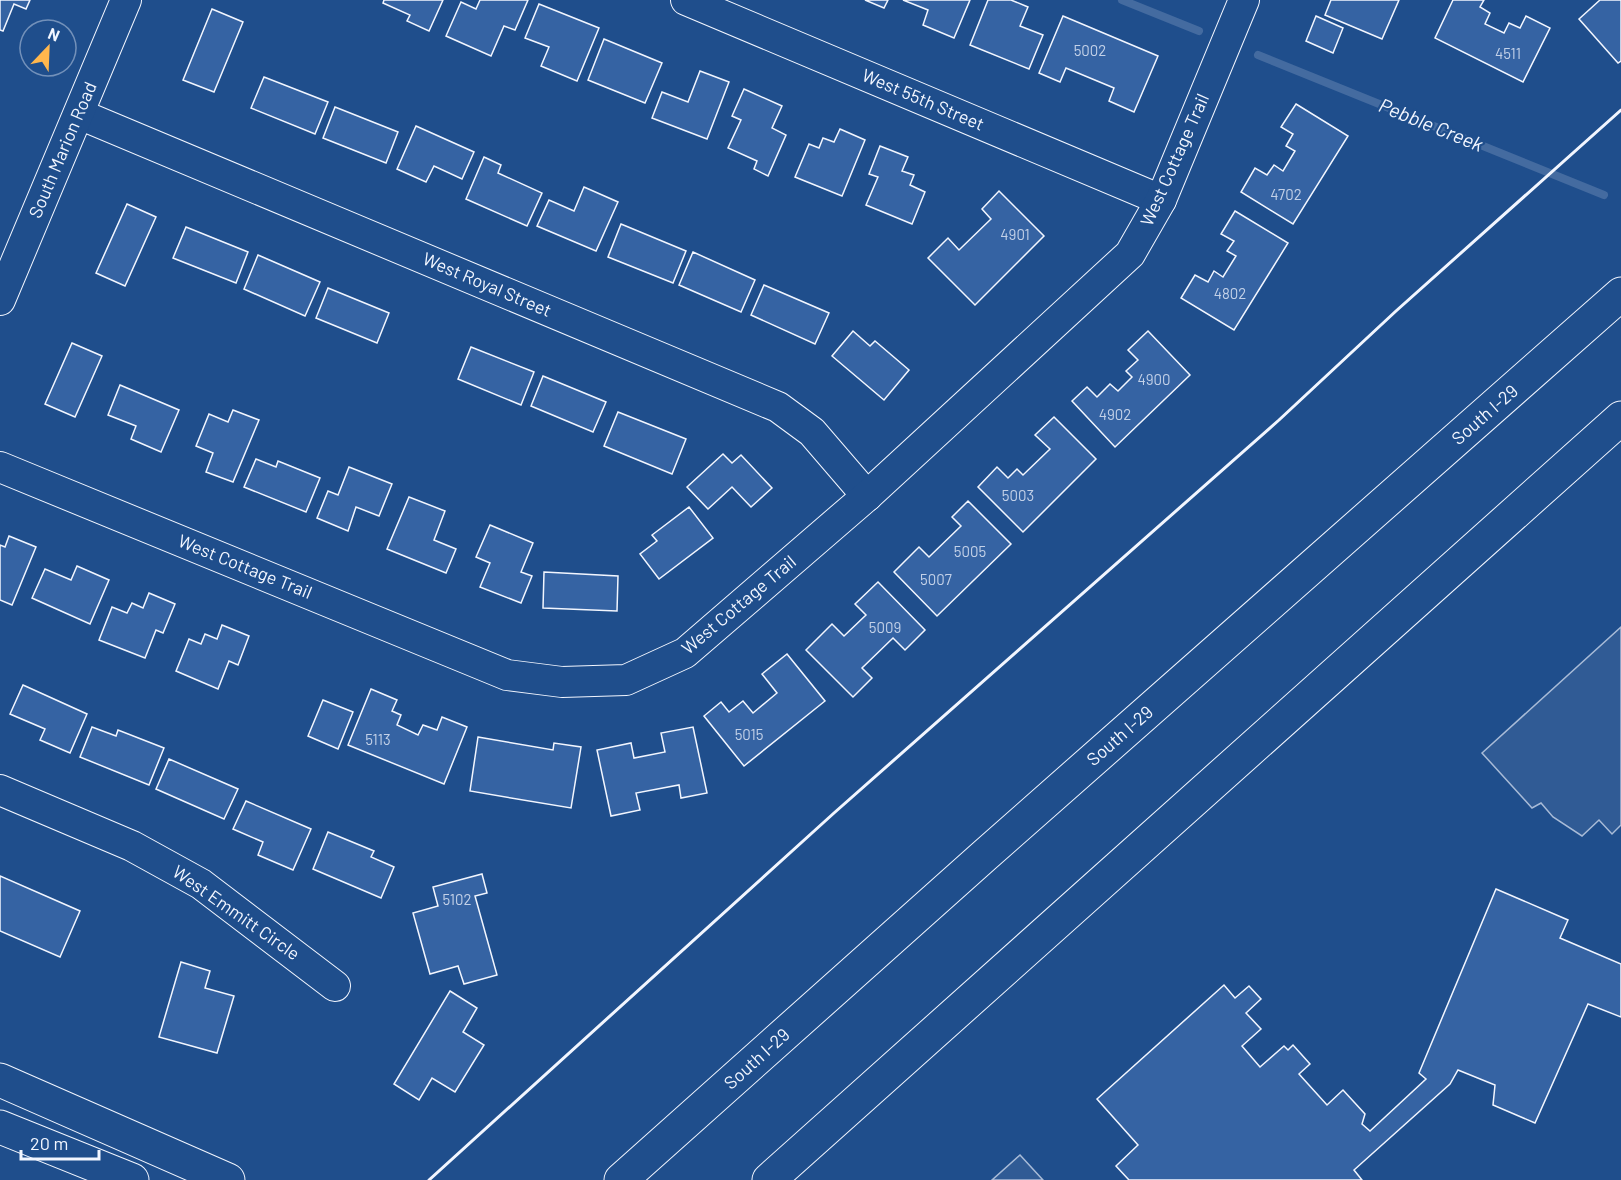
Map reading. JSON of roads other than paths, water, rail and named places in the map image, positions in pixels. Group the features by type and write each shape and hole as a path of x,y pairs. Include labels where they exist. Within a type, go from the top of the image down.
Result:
{"main road":[{"name":"South I-29","path":"621,1180 993,848 1621,294"},
{"path":"769,1180 1621,418"},
{"path":"0,1080 228,1180"},
{"path":"0,1127 132,1180"}],"street":[{"name":"South Marion Road","path":"2,290 126,0"},
{"name":"West 55th Street","path":"686,0 1161,200"},
{"name":"West Cottage Trail","path":"0,466 507,675 562,682 626,680 685,653 867,496 1130,254 1161,200 1244,0"},
{"name":"West Royal Street","path":"79,114 778,407 812,432 867,496"},
{"name":"West Emmitt Circle","path":"0,790 89,826 201,884 335,986"}],"waterway":[{"name":"Pebble Creek","path":"1122,0 1199,31"},
{"name":"Pebble Creek","path":"1258,55 1604,195"}]}
